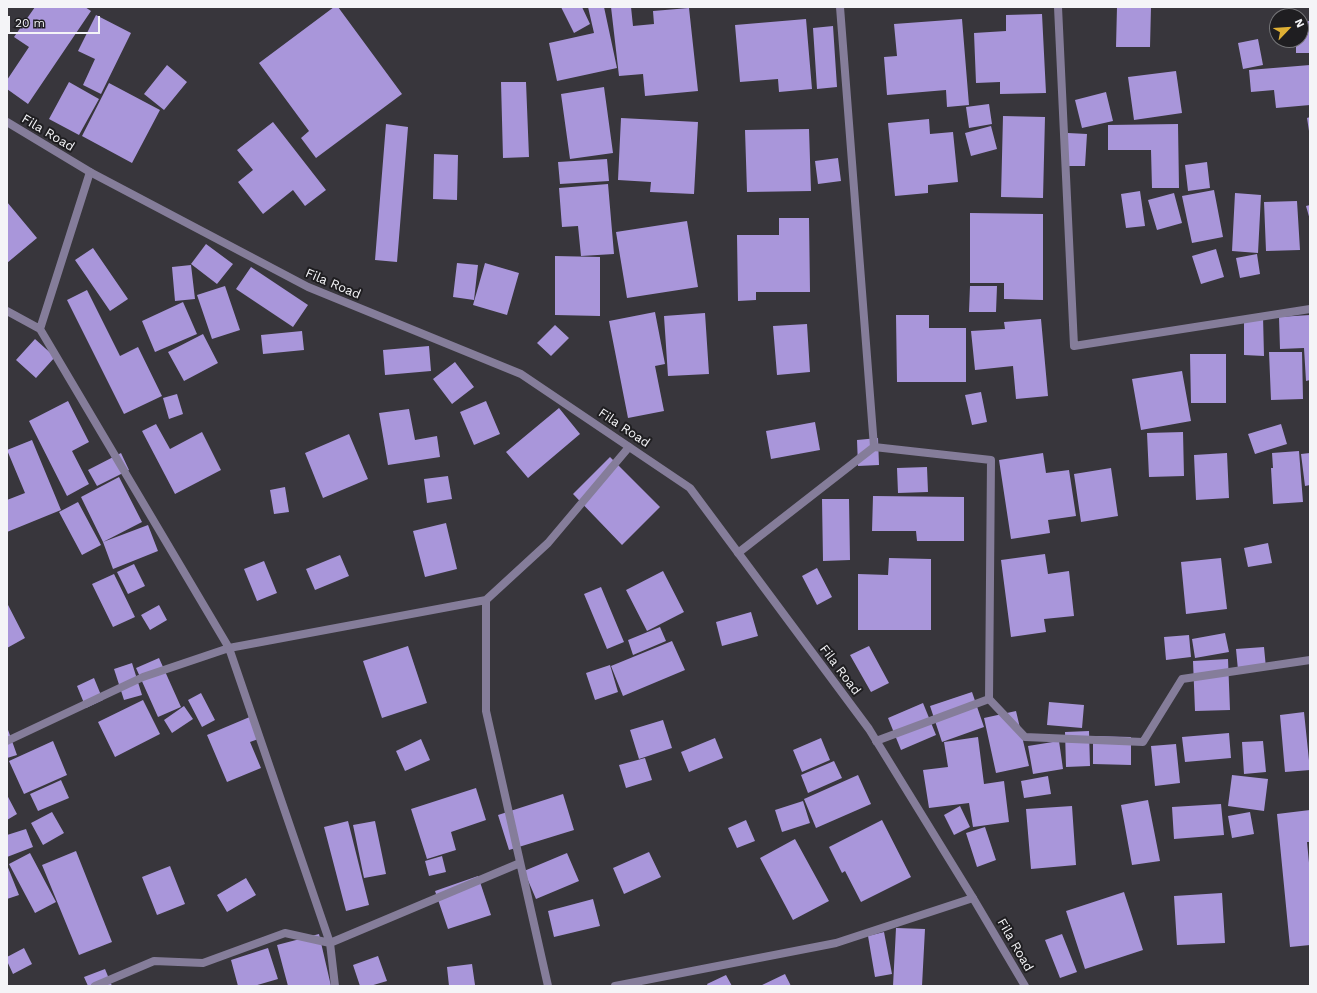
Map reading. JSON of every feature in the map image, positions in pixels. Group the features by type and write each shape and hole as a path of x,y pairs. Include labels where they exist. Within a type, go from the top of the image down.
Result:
{"street":[{"path":"840,7 874,448"},
{"path":"1058,7 1074,346 1310,309"},
{"name":"Fila Road","path":"7,122 90,172 308,287 521,374 690,488 865,723 973,898 1025,986"},
{"path":"40,329 90,172"},
{"path":"7,311 40,329 229,648 330,943 335,986"},
{"path":"7,741 143,677 229,648 486,600 548,543 630,447"},
{"path":"738,553 874,448 991,460 989,699 1025,737 1143,742 1182,679 1310,660"},
{"path":"486,600 486,711 548,986"},
{"path":"876,741 989,699"},
{"path":"95,986 154,961 203,964 285,934 330,943 520,863"},
{"path":"615,986 836,943 973,898"}],"building":[{"path":"35,7 85,7 91,11 28,104 7,89 7,80 29,47 14,37"},
{"path":"334,7 338,7 402,94 316,158 301,138 309,131 259,63"},
{"path":"561,7 582,7 590,24 574,33"},
{"path":"588,7 604,7 617,68 557,81 549,43 594,33"},
{"path":"611,7 631,7 633,26 654,24 653,11 689,8 698,91 645,96 643,74 619,76"},
{"path":"1117,7 1151,7 1150,47 1116,47"},
{"path":"1042,14 1046,93 1000,94 1000,82 976,83 974,33 1006,31 1006,15"},
{"path":"96,15 131,33 101,94 83,85 95,59 78,51"},
{"path":"806,19 812,89 779,92 778,79 740,82 735,25"},
{"path":"962,19 969,105 947,107 946,90 887,95 884,57 897,56 894,24"},
{"path":"1310,21 1310,53 1296,53 1296,48 1309,48"},
{"path":"833,26 837,87 817,89 813,28"},
{"path":"1258,39 1263,65 1243,69 1238,43"},
{"path":"167,65 187,82 164,110 144,94"},
{"path":"1310,65 1310,105 1276,108 1274,90 1251,92 1249,70"},
{"path":"1176,71 1182,113 1134,120 1128,77"},
{"path":"69,82 99,99 79,135 49,119"},
{"path":"501,82 526,82 529,157 503,158"},
{"path":"109,83 160,110 132,163 82,136"},
{"path":"604,87 613,153 570,159 561,94"},
{"path":"1106,92 1113,121 1082,128 1075,100"},
{"path":"989,104 992,124 969,128 966,107"},
{"path":"1003,116 1045,117 1043,198 1001,197"},
{"path":"1310,117 1310,131 1309,131 1307,118"},
{"path":"621,118 698,122 694,194 650,192 651,182 618,180"},
{"path":"929,119 930,134 953,132 958,182 928,185 928,193 895,196 888,123"},
{"path":"273,122 326,190 305,206 293,190 263,214 238,182 253,170 237,150"},
{"path":"386,124 408,127 397,262 375,260"},
{"path":"1178,124 1179,188 1152,188 1151,150 1108,150 1108,125"},
{"path":"991,126 997,149 971,156 965,133"},
{"path":"809,129 811,191 747,192 745,130"},
{"path":"1068,133 1087,134 1085,166 1066,166"},
{"path":"434,154 458,155 457,200 433,199"},
{"path":"838,158 841,181 818,184 815,161"},
{"path":"607,159 609,181 560,184 558,162"},
{"path":"1207,162 1210,188 1188,191 1185,165"},
{"path":"608,184 614,254 581,256 578,226 562,227 559,188"},
{"path":"1214,190 1223,237 1192,243 1182,196"},
{"path":"1140,191 1145,226 1126,228 1121,194"},
{"path":"1174,193 1182,223 1157,230 1148,200"},
{"path":"1235,193 1261,195 1258,253 1232,251"},
{"path":"1297,201 1300,250 1266,251 1264,202"},
{"path":"7,202 37,238 7,263"},
{"path":"1310,205 1310,220 1306,206"},
{"path":"970,213 1043,214 1043,300 1004,299 1004,283 970,283"},
{"path":"779,218 809,218 810,292 756,292 756,300 738,301 737,235 779,235"},
{"path":"687,221 698,287 627,298 616,232"},
{"path":"206,244 233,264 217,284 191,264"},
{"path":"93,248 128,299 110,311 75,260"},
{"path":"1216,249 1224,277 1201,284 1192,256"},
{"path":"1257,254 1260,274 1240,278 1236,258"},
{"path":"555,256 600,257 600,316 555,315"},
{"path":"457,263 478,265 474,300 453,297"},
{"path":"485,263 519,273 507,315 473,305"},
{"path":"191,265 195,299 175,301 172,267"},
{"path":"251,267 308,305 293,327 236,289"},
{"path":"225,286 240,330 212,339 197,295"},
{"path":"970,286 997,286 996,312 969,312"},
{"path":"87,290 120,356 138,347 162,396 124,414 67,300"},
{"path":"183,302 197,334 155,352 142,321"},
{"path":"655,312 665,364 655,366 664,411 628,418 609,321"},
{"path":"705,313 709,374 668,376 664,316"},
{"path":"896,315 929,315 929,328 966,328 966,382 897,382"},
{"path":"1310,315 1310,380 1306,381 1304,348 1280,349 1279,317"},
{"path":"1244,316 1263,316 1264,356 1244,355"},
{"path":"1041,319 1048,396 1016,399 1013,366 975,370 971,331 1005,329 1004,322"},
{"path":"807,324 810,372 777,375 773,326"},
{"path":"555,325 569,338 551,356 537,343"},
{"path":"302,331 304,350 263,354 261,335"},
{"path":"203,334 218,363 184,381 168,352"},
{"path":"35,339 55,357 36,378 16,360"},
{"path":"429,346 431,371 385,375 383,350"},
{"path":"1269,352 1302,352 1303,399 1271,400"},
{"path":"1190,354 1226,354 1226,403 1191,403"},
{"path":"455,362 474,387 452,404 433,379"},
{"path":"1182,371 1191,421 1141,430 1132,379"},
{"path":"981,392 987,422 972,425 965,395"},
{"path":"177,394 183,414 169,419 163,398"},
{"path":"68,401 89,442 72,451 89,484 67,496 29,421"},
{"path":"486,401 500,434 474,445 460,412"},
{"path":"559,408 580,434 528,478 506,452"},
{"path":"409,409 415,440 437,436 440,457 388,465 379,413"},
{"path":"815,422 820,450 771,459 766,431"},
{"path":"156,424 170,449 202,432 221,470 175,494 142,431"},
{"path":"1281,424 1287,444 1255,454 1248,434"},
{"path":"1183,432 1184,476 1149,477 1147,433"},
{"path":"349,434 368,479 323,498 305,453"},
{"path":"878,438 879,465 858,466 857,440"},
{"path":"32,440 61,510 7,532 7,500 25,493 7,450"},
{"path":"1299,451 1303,502 1273,504 1271,468 1273,468 1272,453"},
{"path":"121,453 129,470 97,486 88,470"},
{"path":"1043,453 1046,473 1069,470 1076,516 1048,520 1050,533 1011,539 999,460"},
{"path":"1227,453 1229,498 1196,500 1194,455"},
{"path":"1310,453 1310,485 1305,486 1301,454"},
{"path":"610,457 660,507 622,545 573,494"},
{"path":"927,467 928,492 898,493 897,468"},
{"path":"1111,468 1118,516 1081,522 1074,474"},
{"path":"448,476 452,499 427,503 424,479"},
{"path":"119,477 142,522 103,542 81,497"},
{"path":"285,487 289,512 274,514 270,490"},
{"path":"873,496 964,497 964,541 917,541 916,531 872,531"},
{"path":"822,499 849,499 850,560 823,561"},
{"path":"78,502 101,545 82,555 59,512"},
{"path":"446,523 457,569 425,577 413,531"},
{"path":"148,525 158,551 113,569 103,542"},
{"path":"1268,543 1272,563 1248,567 1244,548"},
{"path":"1045,554 1048,574 1069,571 1074,616 1044,619 1046,632 1011,637 1001,560"},
{"path":"340,555 349,576 315,590 306,569"},
{"path":"889,558 931,559 931,630 858,630 858,574 888,575"},
{"path":"1221,558 1227,609 1186,614 1181,562"},
{"path":"264,561 277,593 257,601 244,569"},
{"path":"134,564 145,586 128,594 117,572"},
{"path":"817,568 832,597 817,605 802,576"},
{"path":"663,571 684,612 647,631 626,590"},
{"path":"114,574 135,617 113,627 92,584"},
{"path":"601,587 624,642 607,649 584,594"},
{"path":"7,603 25,638 7,648"},
{"path":"159,605 167,620 150,630 141,615"},
{"path":"751,612 758,636 722,646 716,622"},
{"path":"660,627 666,641 633,655 628,640"},
{"path":"1225,633 1229,652 1195,658 1192,639"},
{"path":"1189,635 1191,657 1166,660 1164,637"},
{"path":"672,641 685,670 623,696 611,666"},
{"path":"408,646 427,703 382,718 363,661"},
{"path":"869,646 889,683 871,692 850,655"},
{"path":"1264,647 1266,668 1238,670 1236,649"},
{"path":"159,658 181,707 158,717 136,668"},
{"path":"1228,659 1230,710 1195,711 1193,661"},
{"path":"132,663 142,695 124,700 114,669"},
{"path":"610,665 618,692 595,700 586,673"},
{"path":"94,678 103,700 86,708 77,686"},
{"path":"972,692 984,727 942,742 930,706"},
{"path":"201,693 215,720 202,727 188,700"},
{"path":"143,700 160,734 115,757 98,722"},
{"path":"1049,702 1084,705 1082,728 1047,725"},
{"path":"923,703 936,735 901,750 888,718"},
{"path":"184,706 193,719 172,733 164,720"},
{"path":"1016,711 1029,766 996,773 984,718"},
{"path":"1304,712 1310,770 1285,772 1280,715"},
{"path":"252,716 261,738 250,742 261,768 227,782 207,735"},
{"path":"663,720 672,748 639,759 630,730"},
{"path":"7,727 17,755 7,758"},
{"path":"1089,731 1090,766 1066,767 1065,732"},
{"path":"1229,733 1231,758 1185,762 1182,737"},
{"path":"1093,736 1131,737 1131,765 1093,764"},
{"path":"978,737 984,784 1004,781 1009,822 973,827 969,803 929,808 923,770 948,767 944,742"},
{"path":"715,738 723,758 689,772 681,752"},
{"path":"821,738 830,760 802,772 793,750"},
{"path":"421,739 430,760 405,771 396,751"},
{"path":"53,741 67,775 24,794 9,761"},
{"path":"1059,741 1063,769 1033,774 1028,746"},
{"path":"1263,741 1266,772 1244,774 1242,742"},
{"path":"1176,744 1180,783 1155,786 1151,746"},
{"path":"645,758 652,780 626,788 619,765"},
{"path":"834,761 842,778 808,793 801,775"},
{"path":"858,775 871,804 816,828 804,799"},
{"path":"1232,775 1268,779 1264,811 1228,806"},
{"path":"1048,776 1051,794 1024,798 1021,781"},
{"path":"61,780 69,798 38,811 30,794"},
{"path":"476,788 486,820 451,832 456,850 427,859 411,809"},
{"path":"563,794 574,830 509,850 498,815"},
{"path":"7,795 17,814 7,820"},
{"path":"1148,800 1160,861 1132,865 1121,805"},
{"path":"803,801 810,823 782,832 775,810"},
{"path":"1221,804 1224,835 1174,839 1172,807"},
{"path":"960,806 970,827 954,835 944,815"},
{"path":"1072,806 1076,865 1031,869 1026,809"},
{"path":"1310,810 1310,842 1307,842 1310,873 1310,945 1290,947 1277,814"},
{"path":"52,812 64,833 43,845 31,823"},
{"path":"1250,812 1254,834 1232,838 1228,816"},
{"path":"746,820 755,841 737,848 728,828"},
{"path":"882,820 911,877 861,902 845,871 842,873 829,847"},
{"path":"348,821 369,905 346,911 324,827"},
{"path":"375,821 386,874 364,878 353,825"},
{"path":"985,827 996,860 977,867 966,833"},
{"path":"26,829 33,847 7,857 7,835"},
{"path":"795,839 829,901 793,920 760,858"},
{"path":"76,851 112,942 79,955 42,865"},
{"path":"649,852 661,877 624,894 613,868"},
{"path":"30,853 56,902 35,913 9,864"},
{"path":"567,853 579,881 536,899 524,871"},
{"path":"442,856 446,872 429,876 425,861"},
{"path":"7,865 19,895 7,899"},
{"path":"170,866 185,904 157,915 142,877"},
{"path":"478,876 491,915 448,929 435,891"},
{"path":"246,878 256,895 227,912 217,895"},
{"path":"1124,892 1143,950 1085,969 1066,911"},
{"path":"1222,893 1225,943 1177,945 1174,896"},
{"path":"593,899 600,926 554,937 548,911"},
{"path":"896,928 925,929 922,986 893,986"},
{"path":"884,932 892,974 875,977 868,936"},
{"path":"319,934 331,986 288,986 277,945"},
{"path":"1062,934 1077,972 1060,978 1045,940"},
{"path":"24,948 32,964 13,974 7,961 7,957"},
{"path":"268,948 278,979 254,986 238,986 231,960"},
{"path":"378,956 387,981 370,986 360,986 353,965"},
{"path":"472,964 475,985 449,986 447,967"},
{"path":"105,969 112,986 88,986 84,977"},
{"path":"785,974 791,986 760,986"},
{"path":"726,975 732,986 708,986 707,984"}]}
